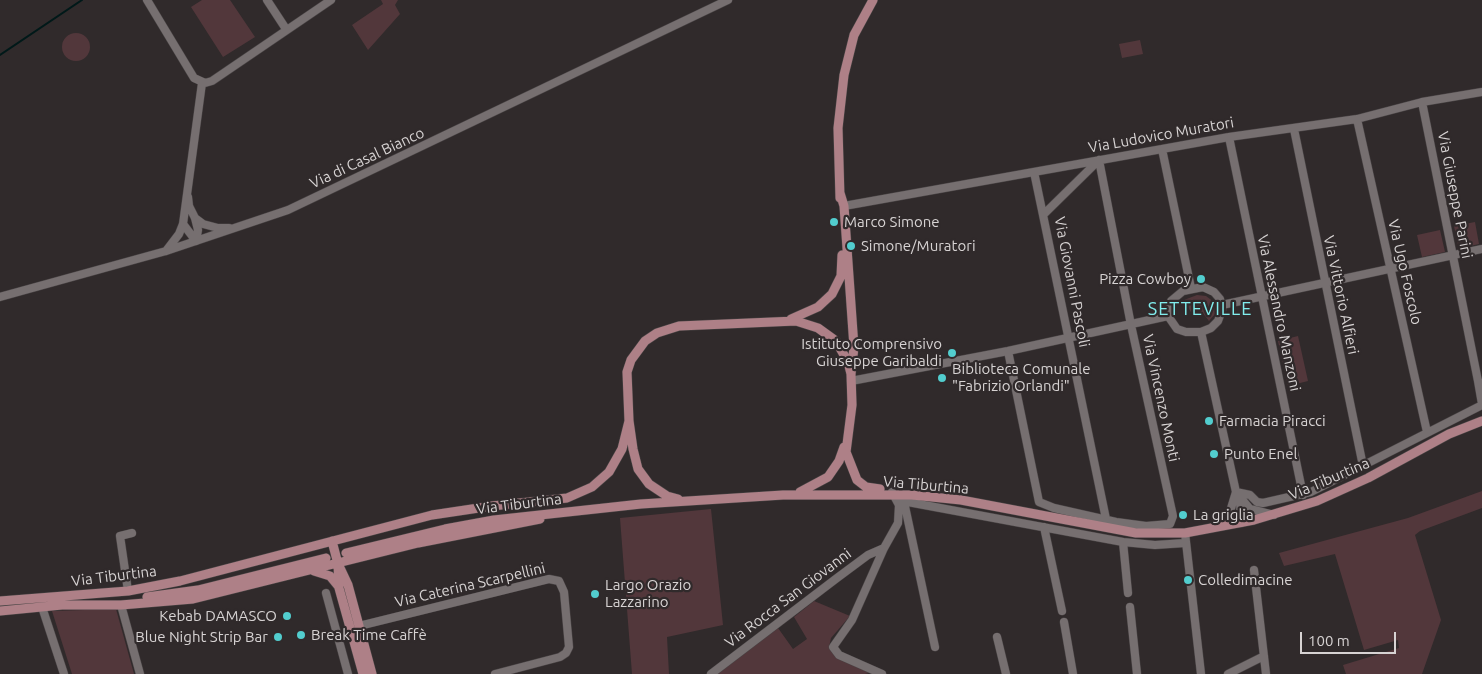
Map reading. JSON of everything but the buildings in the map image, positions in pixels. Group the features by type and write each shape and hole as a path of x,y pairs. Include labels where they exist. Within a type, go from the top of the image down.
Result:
{"main road":[{"path":"785,320 818,307 837,286 843,265 839,206 838,136 842,85 851,42 861,19 873,0"},
{"path":"783,495 810,489 828,477 839,460 846,442 852,405 851,377 854,347 844,206 840,193"},
{"path":"686,501 657,491 643,478 635,460 628,421 626,386 631,360 638,349 657,333 679,326 785,320 808,324 828,334 842,351 851,377"},
{"name":"Via Tiburtina","path":"0,601 128,591 180,581 432,515 567,498 579,494 601,480 609,472 622,449 628,421"},
{"name":"Via Tiburtina","path":"346,553 465,525 561,512 783,495 898,496 960,500 1136,533 1185,533 1275,515 1338,493 1449,434 1482,421"},
{"path":"846,442 847,458 853,474 866,487 924,491 949,495 960,500"},
{"path":"58,605 121,605 193,599 445,537 521,524 561,512"},
{"path":"332,541 355,627 372,674"},
{"name":"Via Tiburtina","path":"0,611 186,592 326,558"},
{"path":"344,586 350,568 360,558"},
{"path":"311,571 327,574 344,586"},
{"path":"355,627 363,674"}],"street":[{"path":"147,0 194,78 202,82 212,81 331,0"},
{"path":"267,0 286,30"},
{"name":"Via di Casal Bianco","path":"0,297 196,242 288,210 613,53 728,0"},
{"path":"166,251 179,234 183,224 202,82"},
{"name":"Via Ludovico Muratori","path":"844,206 1162,148 1357,119 1422,102 1482,92"},
{"name":"Via Giuseppe Parini","path":"1422,102 1480,383 1482,405"},
{"name":"Via Ugo Foscolo","path":"1357,119 1427,432"},
{"name":"Via Vittorio Alfieri","path":"1294,129 1363,466"},
{"name":"Via Alessandro Manzoni","path":"1229,137 1303,495"},
{"path":"1162,148 1191,288"},
{"name":"Via Giovanni Pascoli","path":"1099,160 1043,215 1106,520"},
{"name":"Via Vincenzo Monti","path":"1099,160 1131,325 1173,516 1170,524 1142,525 1106,520"},
{"path":"1034,172 1043,215"},
{"path":"187,190 188,206 196,218 203,224 218,228 241,227"},
{"path":"196,218 198,230 196,242"},
{"path":"183,224 196,242"},
{"path":"1222,305 1482,249"},
{"path":"1203,287 1211,290 1218,296 1222,305 1218,321 1211,328 1201,332 1180,330 1172,325 1168,316 1169,304 1173,298 1191,288 1203,287"},
{"path":"851,377 1008,351 1168,316"},
{"path":"1201,332 1242,508 1242,523"},
{"path":"1008,351 1039,502 1054,508 1106,520"},
{"path":"1238,494 1250,495 1257,502 1263,503 1303,495 1482,405"},
{"path":"1213,528 1225,520 1233,508 1238,494"},
{"path":"1238,494 1250,509 1275,515"},
{"path":"898,496 1123,542 1155,545 1185,543"},
{"path":"882,674 839,655 833,648 835,642 852,620 884,548 900,519 898,496"},
{"path":"898,496 915,560 934,646"},
{"path":"1233,508 1242,523"},
{"path":"1044,527 1062,611"},
{"path":"128,591 120,536 132,533"},
{"path":"1185,533 1201,674"},
{"path":"1123,542 1128,592"},
{"name":"Via Rocca San Giovanni","path":"711,674 868,555 884,548"},
{"path":"1254,570 1266,674"},
{"name":"Via Caterina Scarpellini","path":"355,627 549,579 557,580 562,585 564,592 569,647 566,653 560,657 495,674"},
{"path":"326,593 348,674"},
{"path":"121,605 140,674"},
{"path":"42,607 64,674"},
{"path":"1130,607 1137,674"},
{"path":"1064,622 1074,674"},
{"path":"337,632 355,627"},
{"path":"997,637 1006,674"},
{"path":"1228,674 1264,656"}],"shaded area":[{"path":"202,0 230,0 255,37 223,57 191,7"},
{"path":"381,0 398,0 395,5 400,14 368,50 352,25 383,4"},
{"path":"76,33 86,37 90,47 86,57 76,61 66,57 62,47 66,37"},
{"path":"1140,40 1143,54 1122,58 1119,44"},
{"path":"1475,222 1479,244 1462,248 1458,245 1454,226"},
{"path":"1440,230 1445,252 1422,257 1417,235"},
{"path":"1197,295 1206,296 1214,302 1215,314 1209,321 1202,312 1192,314 1184,300"},
{"path":"1298,336 1308,381 1288,386 1278,341"},
{"path":"1482,491 1482,508 1420,531 1415,535 1441,620 1422,674 1346,674 1343,665 1399,648 1398,640 1364,650 1335,554 1284,566 1279,553 1408,518"},
{"path":"711,509 723,625 667,637 669,674 632,674 620,518"},
{"path":"814,601 850,616 831,638 829,647 873,672 865,674 717,674 778,628 793,649 807,639 794,617"},
{"path":"116,609 134,674 72,674 52,611"}],"waterway":[{"path":"0,55 82,0"}],"place":[{"name":"Marco Simone","path":"834,222"},
{"name":"Simone/Muratori","path":"851,246"},
{"name":"Pizza Cowboy","path":"1201,279"},
{"name":"Istituto Comprensivo Giuseppe Garibaldi","path":"952,353"},
{"name":"Biblioteca Comunale \"Fabrizio Orlandi\"","path":"942,378"},
{"name":"Farmacia Piracci","path":"1209,421"},
{"name":"Punto Enel","path":"1214,454"},
{"name":"La griglia","path":"1183,515"},
{"name":"Colledimacine","path":"1188,580"},
{"name":"Largo Orazio Lazzarino","path":"595,594"},
{"name":"Kebab DAMASCO","path":"287,616"},
{"name":"Break Time Caffè","path":"301,635"},
{"name":"Blue Night Strip Bar","path":"278,637"}],"district":[{"name":"SETTEVILLE","path":"1200,309"}]}
